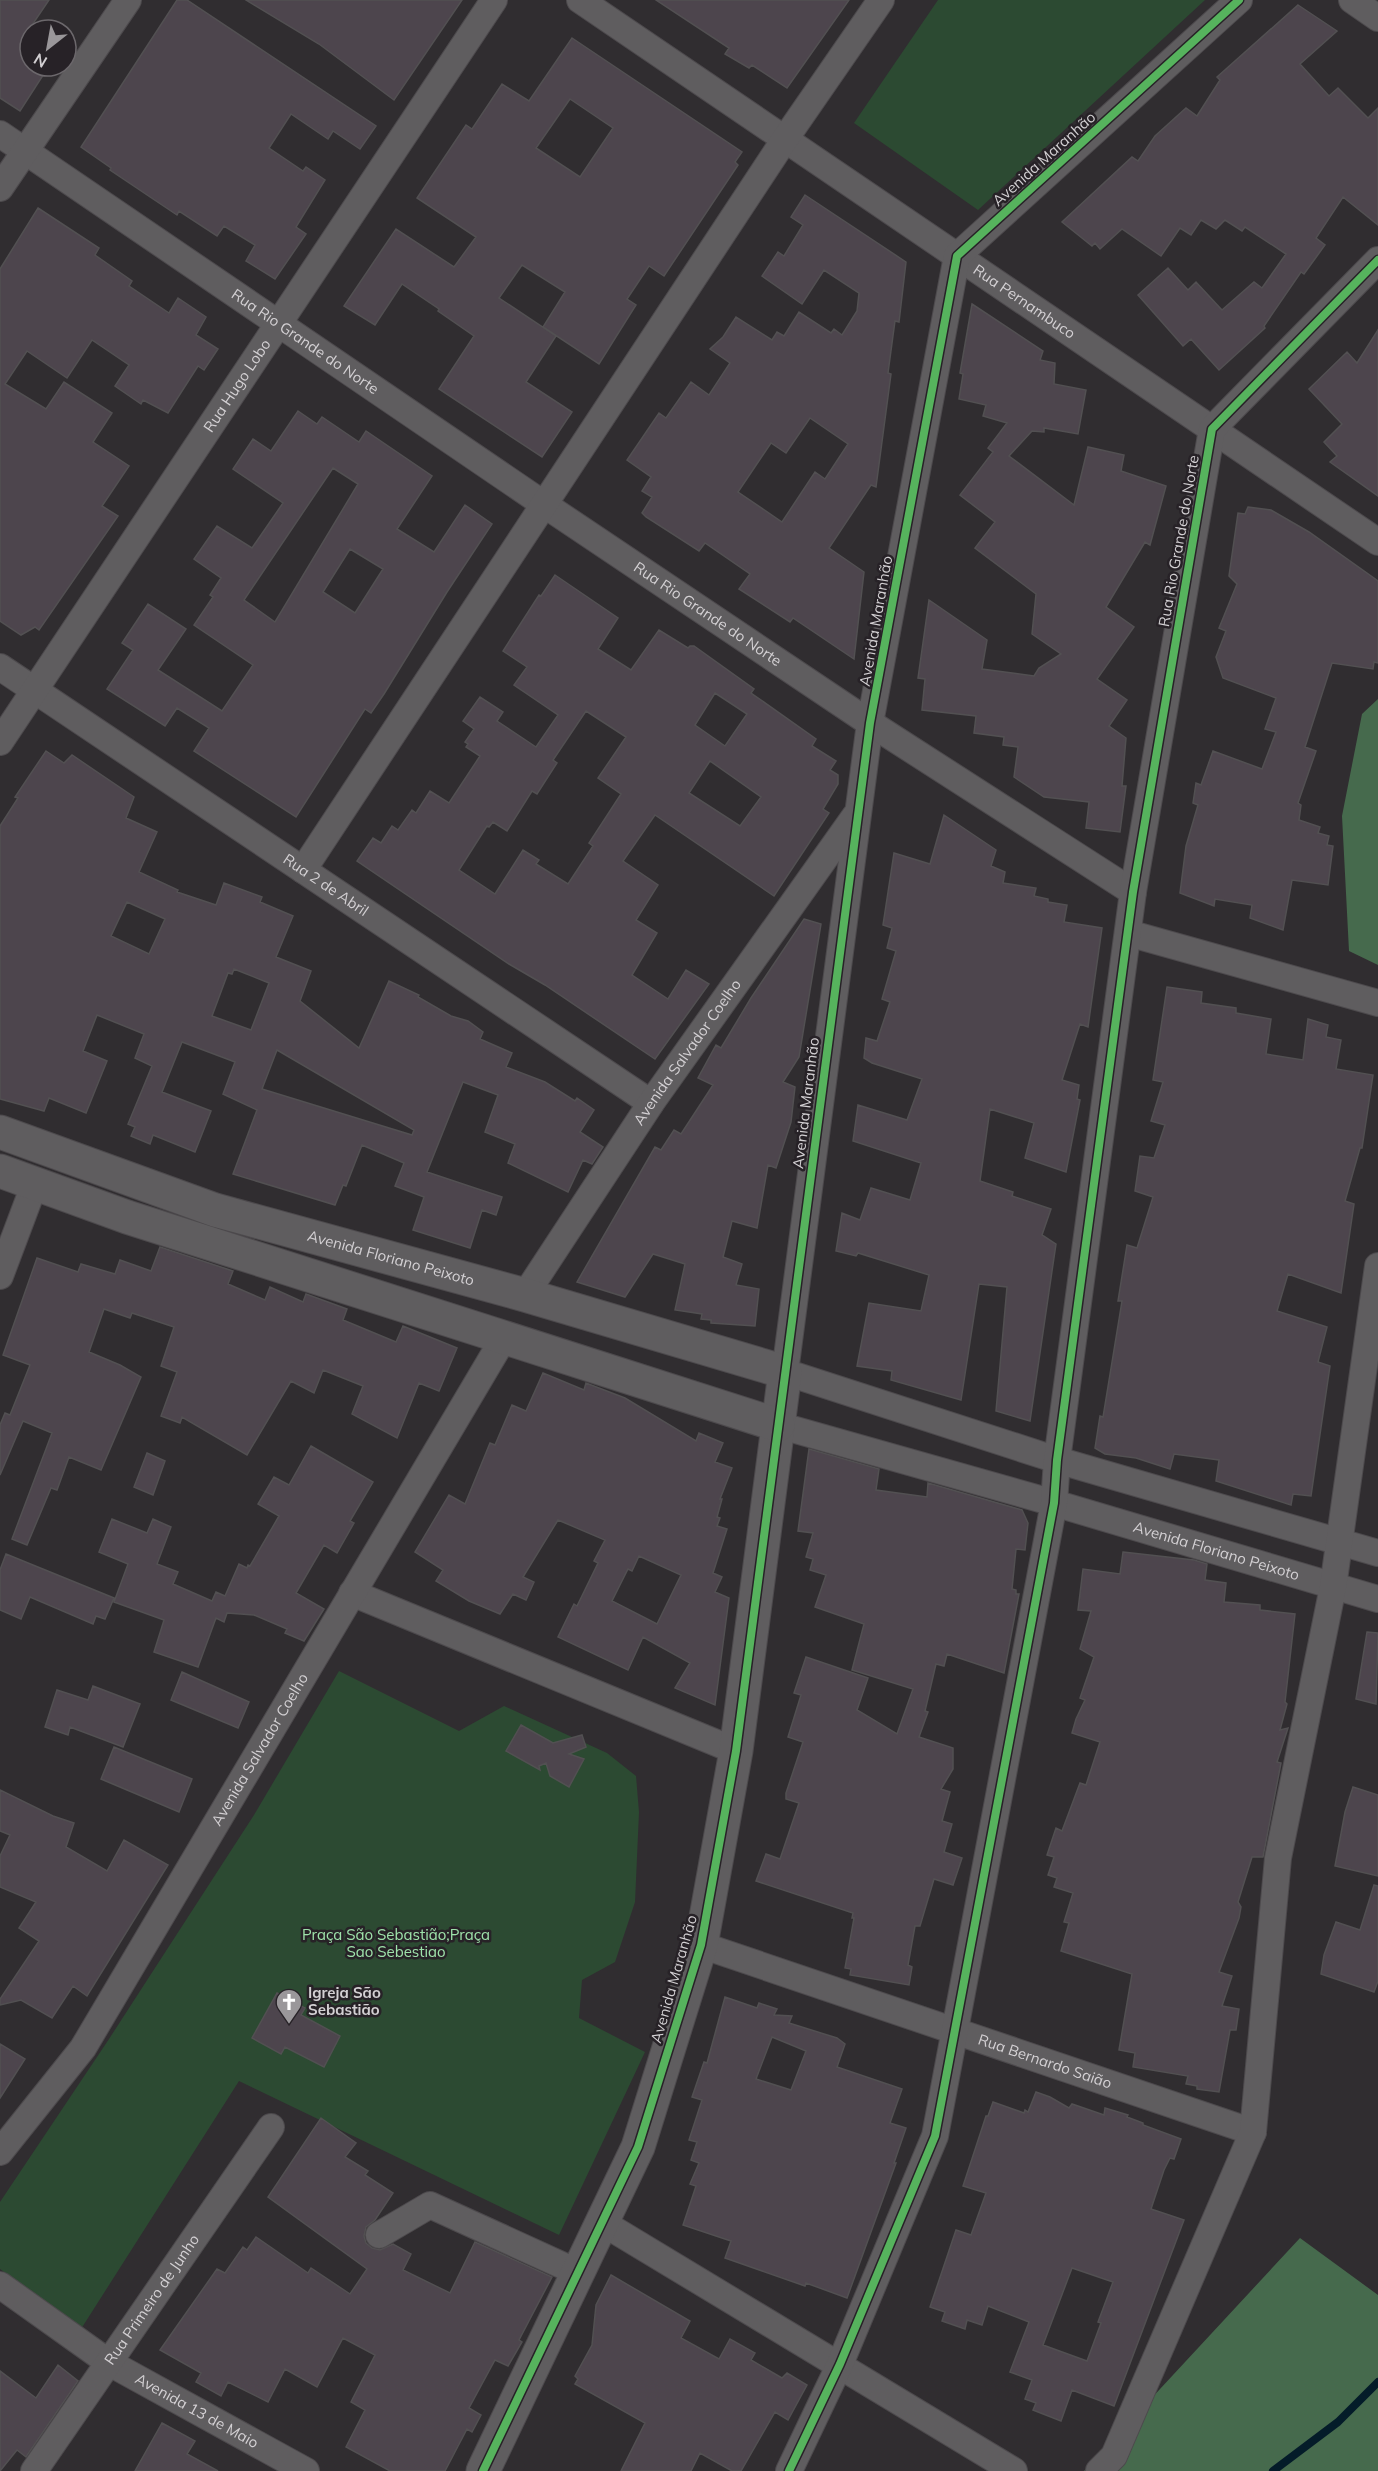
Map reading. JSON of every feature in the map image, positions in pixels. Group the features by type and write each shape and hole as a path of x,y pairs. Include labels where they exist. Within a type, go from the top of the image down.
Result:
{"street":[{"path":"0,188 128,0"},
{"name":"Rua Hugo Lobo","path":"0,742 494,0"},
{"name":"Rua Pernambuco","path":"580,0 1378,542"},
{"path":"303,870 785,140 881,0"},
{"name":"Avenida Maranhão","path":"785,1372 870,723 957,256 1239,0"},
{"path":"1352,0 1378,18"},
{"name":"Rua Rio Grande do Norte","path":"0,134 544,505 870,723 1133,892 1212,429"},
{"path":"1212,429 1378,260"},
{"name":"Rua 2 de Abril","path":"0,667 651,1102"},
{"name":"Avenida Salvador Coelho","path":"525,1295 651,1102 857,813"},
{"path":"789,2471 840,2364 935,2136 1054,1503 1057,1460 1133,892"},
{"path":"1128,933 1378,1003"},
{"name":"Avenida Floriano Peixoto","path":"0,1132 215,1210 525,1295 785,1372 1057,1460 1378,1553"},
{"name":"Avenida Floriano Peixoto","path":"0,1171 127,1217 778,1425 1054,1503 1378,1599"},
{"path":"127,1217 144,1204 145,1195 137,1181"},
{"path":"0,1276 35,1183"},
{"path":"202,1241 200,1219 215,1210"},
{"path":"1099,2471 1114,2456 1254,2132 1278,1858 1333,1587 1378,1266"},
{"name":"Avenida Salvador Coelho","path":"0,2152 83,2048 505,1336"},
{"path":"778,1425 785,1372"},
{"name":"Avenida Maranhão","path":"483,2471 638,2148 701,1945 736,1751 778,1425"},
{"path":"352,1593 736,1751"},
{"name":"Rua Bernardo Saião","path":"701,1945 1254,2132"},
{"name":"Rua Primeiro de Junho","path":"34,2471 271,2127"},
{"path":"379,2235 430,2205 579,2273"},
{"path":"603,2223 1014,2471"},
{"name":"Avenida 13 de Maio","path":"0,2285 108,2362 306,2471"}],"green space":[{"path":"938,0 1205,0 978,210 854,123"},
{"path":"1378,699 1378,965 1349,951 1342,816 1362,714"},
{"name":"Praça São Sebastião;Praça Sao Sebestiao","path":"339,1671 459,1731 504,1706 607,1753 636,1776 639,1812 635,1902 615,1962 582,1980 579,2018 645,2052 559,2235 239,2081 81,2329 0,2269 0,2202 254,1815"},
{"path":"1300,2238 1378,2295 1378,2471 1084,2471"}],"building":[{"path":"0,0 49,0 37,18 18,18 18,78 41,78 20,111 0,98"},
{"path":"177,0 187,0 376,126 360,149 333,131 328,139 291,114 269,148 303,171 306,167 325,180 296,227 306,234 275,279 246,261 255,245 224,226 217,236 179,211 177,215 110,170 111,168 81,147"},
{"path":"246,0 462,0 394,100 319,44"},
{"path":"656,0 849,0 787,88 752,65 749,68 725,54 729,48"},
{"path":"1298,5 1337,31 1300,64 1329,96 1338,88 1368,118 1378,108 1378,225 1343,197 1316,238 1325,245 1304,274 1301,272 1264,326 1265,328 1219,370 1191,339 1183,346 1138,295 1168,268 1188,290 1196,282 1222,310 1254,282 1262,288 1286,254 1245,227 1242,231 1225,220 1216,229 1201,220 1191,235 1180,228 1161,256 1122,229 1100,249 1095,243 1092,246 1062,222 1132,157 1138,161 1155,136 1186,108 1197,116 1220,80 1217,77"},
{"path":"572,38 742,152 735,162 738,165 664,276 649,266 627,299 636,305 599,364 543,327 565,292 522,265 499,298 556,336 526,382 572,412 542,457 439,389 474,336 438,311 439,309 402,284 375,325 344,306 396,229 454,267 476,237 417,198 466,125 472,129 502,84 529,101","holes":["570,99 613,128 580,177 536,148"]},
{"path":"805,195 906,262 899,322 895,321 888,373 891,374 876,487 871,485 829,548 864,572 854,659 793,618 790,622 739,589 750,574 705,543 699,551 646,517 642,513 652,497 642,491 651,477 627,460 659,413 666,418 691,382 709,395 730,363 710,349 723,337 736,317 772,340 777,332 784,336 799,312 831,333 834,329 842,335 857,311 859,293 824,270 802,304 762,276 778,252 784,256 803,225 791,217","holes":["810,418 848,444 825,479 815,472 782,522 738,492 771,443 786,453"]},
{"path":"38,208 99,248 95,255 132,281 129,286 169,313 178,298 206,317 196,335 218,349 204,370 198,366 168,413 143,400 141,404 115,386 129,365 92,340 67,378 27,351 5,384 46,409 64,382 112,413 93,442 129,466 102,506 118,516 39,630 35,627 21,635 0,621 0,269"},
{"path":"972,304 1043,351 1040,360 1055,363 1054,384 1086,390 1078,434 1044,428 1044,432 1032,431 1009,456 1074,505 1088,447 1124,455 1121,471 1166,486 1150,545 1145,542 1106,607 1134,627 1097,679 1127,700 1109,726 1126,738 1122,786 1126,786 1120,832 1086,828 1089,802 1044,797 1014,777 1018,747 1003,745 1004,737 974,733 976,716 922,710 925,679 918,678 929,600 987,640 982,669 1034,676 1039,668 1061,654 1032,634 1036,594 975,548 995,522 960,495 993,452 988,448 1007,423 983,416 986,405 959,399 963,374 960,373"},
{"path":"1378,330 1378,496 1330,462 1337,456 1324,442 1342,424 1309,389 1347,352 1357,363"},
{"path":"298,411 317,424 322,417 359,442 366,431 432,476 397,529 434,552 465,505 492,524 384,694 371,713 365,709 296,817 194,751 209,728 177,708 165,726 107,689 133,650 122,643 148,604 186,629 158,670 222,711 253,665 194,625 213,597 210,595 221,578 194,559 217,526 252,548 283,503 233,469 253,439 271,451","holes":["333,468 358,484 275,622 244,600","350,549 383,569 355,613 323,592"]},
{"path":"1248,507 1271,510 1309,532 1378,581 1378,663 1374,662 1373,669 1332,663 1305,747 1316,751 1298,803 1301,805 1299,820 1320,827 1318,833 1329,836 1327,845 1333,846 1328,885 1292,880 1283,930 1250,918 1252,905 1215,899 1214,906 1180,893 1186,846 1198,805 1193,803 1196,783 1201,785 1213,751 1262,769 1276,732 1265,729 1276,698 1223,678 1216,657 1226,631 1219,628 1237,584 1229,576 1238,513 1245,514"},
{"path":"555,575 618,618 598,649 631,670 659,630 688,648 694,646 754,689 751,693 816,739 812,746 836,761 830,770 838,775 838,784 823,809 829,813 774,896 655,815 623,861 658,885 636,920 657,933 632,975 668,999 686,970 709,984 655,1059 357,861 373,838 381,843 392,826 398,830 412,810 416,813 430,791 449,803 480,756 466,747 468,744 465,742 474,729 463,721 480,697 503,712 497,721 536,747 558,715 514,685 527,667 503,651 539,595 541,596","holes":["715,693 747,714 725,746 695,725","586,711 626,737 598,778 621,794 589,843 593,846 568,884 536,864 539,860 523,850 495,894 459,870 487,826 489,827 493,822 507,831 532,791 537,794 557,763 553,760","710,761 761,797 740,826 689,793"]},
{"path":"46,751 64,763 72,755 134,797 126,818 157,832 139,872 178,890 177,892 216,905 224,883 262,897 260,902 293,916 276,957 311,971 300,1001 359,1048 389,981 419,995 418,997 451,1016 468,1021 483,1032 480,1039 512,1053 506,1067 545,1082 575,1101 577,1098 594,1110 580,1132 603,1147 592,1164 583,1160 568,1192 508,1163 515,1144 485,1132 498,1095 463,1082 427,1172 502,1197 496,1215 482,1210 470,1248 413,1230 424,1197 395,1186 404,1163 362,1145 346,1186 343,1185 335,1205 233,1174 257,1110 223,1094 235,1062 182,1042 162,1092 211,1111 195,1152 153,1135 150,1144 131,1136 135,1127 128,1124 152,1066 135,1058 144,1034 97,1015 83,1051 107,1061 86,1113 49,1098 44,1111 0,1099 0,826 18,798 15,797","holes":["127,902 165,919 149,954 111,936","234,969 269,983 251,1030 212,1016 228,973 232,974","277,1050 414,1130 412,1135 262,1089"]},
{"path":"944,815 996,850 991,866 1005,872 1003,883 1036,888 1034,896 1048,899 1048,902 1067,905 1064,922 1102,928 1088,1027 1080,1024 1062,1080 1079,1085 1077,1099 1080,1100 1066,1172 1025,1158 1034,1123 990,1109 980,1181 1013,1192 1012,1196 1051,1209 1042,1235 1056,1244 1030,1421 996,1411 1007,1287 979,1284 961,1400 891,1380 892,1371 857,1366 869,1303 921,1311 929,1275 858,1253 856,1256 836,1251 842,1213 860,1220 871,1188 910,1200 921,1163 853,1141 858,1105 907,1120 922,1079 872,1063 864,1058 866,1038 877,1041 890,1002 882,999 896,951 887,948 892,928 883,925 894,853 930,864"},
{"path":"804,919 821,924 799,1057 783,1082 795,1087 791,1122 776,1168 768,1165 757,1228 732,1221 723,1257 742,1264 736,1285 759,1289 755,1326 711,1323 711,1320 701,1319 702,1314 675,1310 685,1264 653,1254 625,1297 577,1282 655,1147 661,1150 674,1130 681,1134 713,1085 698,1078 716,1045 721,1048 751,998"},
{"path":"1167,987 1202,992 1201,1003 1236,1008 1236,1013 1271,1019 1266,1054 1303,1060 1308,1019 1328,1025 1326,1037 1341,1040 1336,1069 1373,1075 1362,1148 1360,1148 1345,1201 1354,1204 1341,1293 1288,1274 1277,1311 1327,1327 1318,1362 1330,1366 1311,1496 1293,1494 1291,1505 1216,1481 1219,1460 1174,1454 1170,1469 1136,1458 1105,1454 1095,1448 1100,1416 1103,1417 1122,1301 1118,1301 1127,1245 1137,1248 1153,1197 1135,1191 1140,1156 1154,1158 1165,1125 1151,1121 1163,1082 1153,1080"},
{"path":"160,1247 233,1271 228,1284 265,1300 270,1287 303,1302 306,1294 347,1309 343,1320 396,1342 403,1326 457,1348 439,1391 419,1383 397,1438 352,1414 363,1386 323,1370 314,1393 291,1381 247,1455 182,1417 180,1423 161,1416 177,1372 161,1366 174,1327 132,1313 130,1318 104,1309 89,1352 141,1377 101,1470 69,1457 57,1490 51,1488 27,1545 12,1539 52,1433 23,1421 0,1475 0,1425 5,1413 10,1415 30,1365 3,1355 37,1258 78,1272 81,1264 115,1274 120,1260 151,1271"},
{"path":"543,1373 584,1390 586,1383 625,1398 696,1441 699,1433 723,1443 715,1462 732,1468 720,1499 722,1499 717,1517 720,1518 717,1526 727,1529 713,1573 722,1577 715,1592 729,1598 715,1705 675,1688 690,1663 643,1637 628,1670 558,1637 574,1604 577,1606 598,1563 594,1561 605,1540 558,1520 523,1577 534,1582 526,1600 513,1594 500,1614 469,1601 436,1581 443,1570 415,1552 449,1495 465,1504 490,1443 495,1445 512,1405 526,1411","holes":["639,1556 681,1575 657,1624 612,1601 628,1569 632,1571"]},
{"path":"311,1446 373,1482 350,1521 354,1523 337,1553 324,1545 296,1593 324,1609 304,1641 285,1633 287,1629 254,1615 227,1613 224,1622 216,1618 198,1667 154,1652 164,1620 114,1602 128,1564 99,1552 112,1519 147,1533 153,1519 171,1527 157,1564 178,1572 173,1584 212,1601 216,1592 225,1596 239,1564 247,1568 248,1565 250,1566 279,1516 258,1504 274,1477 289,1485"},
{"path":"809,1449 879,1469 876,1490 927,1497 928,1483 1022,1510 1028,1523 1025,1550 1016,1549 1012,1589 1019,1594 1004,1673 947,1654 944,1666 936,1664 925,1711 928,1712 919,1737 953,1748 953,1769 941,1789 950,1792 942,1821 952,1824 944,1852 962,1858 953,1885 934,1879 920,1926 915,1926 908,1965 912,1967 909,1985 850,1975 851,1969 845,1968 853,1913 756,1881 766,1854 780,1859 799,1803 786,1799 786,1793 803,1742 788,1737 801,1695 794,1693 806,1657 868,1678 857,1710 897,1734 913,1689 852,1670 864,1624 815,1607 826,1575 810,1570 813,1559 806,1557 813,1533 798,1531"},
{"path":"147,1453 165,1461 153,1495 134,1487"},
{"path":"1123,1552 1194,1560 1207,1564 1205,1580 1226,1583 1224,1602 1260,1605 1260,1610 1295,1614 1285,1702 1287,1704 1280,1730 1288,1728 1277,1762 1281,1763 1263,1857 1252,1857 1238,1902 1241,1907 1239,1918 1219,1972 1232,1976 1222,2006 1239,2009 1236,2030 1230,2030 1219,2092 1197,2089 1197,2086 1186,2084 1188,2076 1133,2067 1135,2053 1119,2050 1132,1974 1061,1951 1069,1923 1064,1922 1073,1893 1054,1887 1057,1878 1048,1875 1054,1857 1047,1855 1056,1828 1062,1831 1080,1783 1086,1785 1100,1742 1072,1733 1085,1700 1080,1698 1094,1657 1080,1649 1091,1611 1078,1610 1083,1569 1120,1574"},
{"path":"6,1554 114,1598 105,1619 96,1616 93,1624 30,1597 21,1619 0,1610 0,1570"},
{"path":"1367,1632 1378,1633 1376,1704 1356,1699"},
{"path":"182,1672 249,1702 238,1728 171,1700"},
{"path":"93,1686 140,1704 123,1747 70,1727 68,1735 45,1727 57,1690 88,1700"},
{"path":"521,1725 553,1743 582,1735 586,1747 569,1754 584,1759 569,1787 550,1776 546,1763 539,1766 540,1770 506,1751"},
{"path":"114,1747 192,1779 179,1812 101,1779"},
{"path":"1353,1787 1378,1795 1378,1876 1335,1866 1345,1812"},
{"path":"0,1790 53,1816 74,1823 66,1847 107,1871 124,1840 168,1865 87,1996 73,1986 52,2018 21,2000 0,2005 0,1999 39,1941 19,1928 36,1902 0,1887 0,1856 10,1835 0,1831"},
{"path":"1374,1885 1378,1886 1378,1981 1374,1992 1321,1974 1324,1955 1336,1922 1360,1930"},
{"name":"Igreja São Sebastião","path":"277,1993 305,2008 301,2015 340,2036 324,2067 285,2047 281,2054 252,2038"},
{"path":"725,1997 757,2008 759,2003 777,2009 774,2015 792,2016 789,2023 837,2038 845,2044 837,2067 902,2089 890,2123 906,2128 894,2163 896,2163 847,2298 725,2258 731,2241 683,2225 696,2186 690,2184 699,2163 691,2160 697,2142 689,2140 702,2100 692,2097 704,2062 707,2063","holes":["772,2037 806,2051 791,2090 756,2079"]},
{"path":"0,2044 25,2059 0,2098"},
{"path":"1036,2092 1069,2108 1072,2104 1104,2115 1105,2108 1128,2115 1127,2117 1143,2125 1181,2139 1174,2159 1170,2158 1164,2170 1151,2209 1184,2220 1114,2406 1072,2390 1061,2421 1033,2410 1036,2403 1025,2399 1032,2380 1010,2372 1029,2322 988,2306 982,2325 967,2320 965,2329 942,2321 945,2312 930,2307 956,2230 971,2235 986,2193 963,2186 986,2116 993,2102 1024,2113 1025,2110 1028,2112","holes":["1072,2268 1113,2282 1087,2361 1043,2345"]},
{"path":"321,2118 356,2143 345,2157 368,2171 365,2175 393,2193 375,2220 366,2227 364,2236 366,2243 372,2248 380,2250 393,2244 411,2254 403,2270 450,2293 475,2242 552,2277 519,2340 522,2342 508,2366 495,2360 469,2408 481,2415 472,2432 467,2429 445,2471 390,2471 346,2447 365,2410 351,2402 375,2355 343,2338 317,2387 285,2369 268,2402 228,2382 221,2396 196,2382 201,2373 160,2350 217,2269 225,2273 243,2247 247,2250 256,2237 308,2273 311,2268 350,2294 367,2269 268,2197"},
{"path":"611,2275 690,2321 681,2338 719,2359 730,2339 755,2353 751,2360 782,2378 787,2373 807,2385 788,2420 775,2412 741,2471 732,2471 700,2453 691,2471 621,2471 645,2423 575,2384 578,2379 575,2376 592,2345 596,2305"},
{"path":"58,2365 78,2381 26,2457 17,2450 0,2471 0,2371 36,2398"},
{"path":"162,2423 195,2441 187,2454 218,2471 135,2471"}],"waterway":[{"path":"1273,2471 1338,2422 1378,2382"}],"cycle path":[{"path":"483,2471 638,2147 701,1945 736,1751 870,723 957,256 1239,0"},
{"path":"789,2471 840,2364 935,2136 1054,1503 1057,1460 1133,892 1212,429 1378,260"}],"place":[{"name":"Igreja São Sebastião","path":"289,2025"}]}
